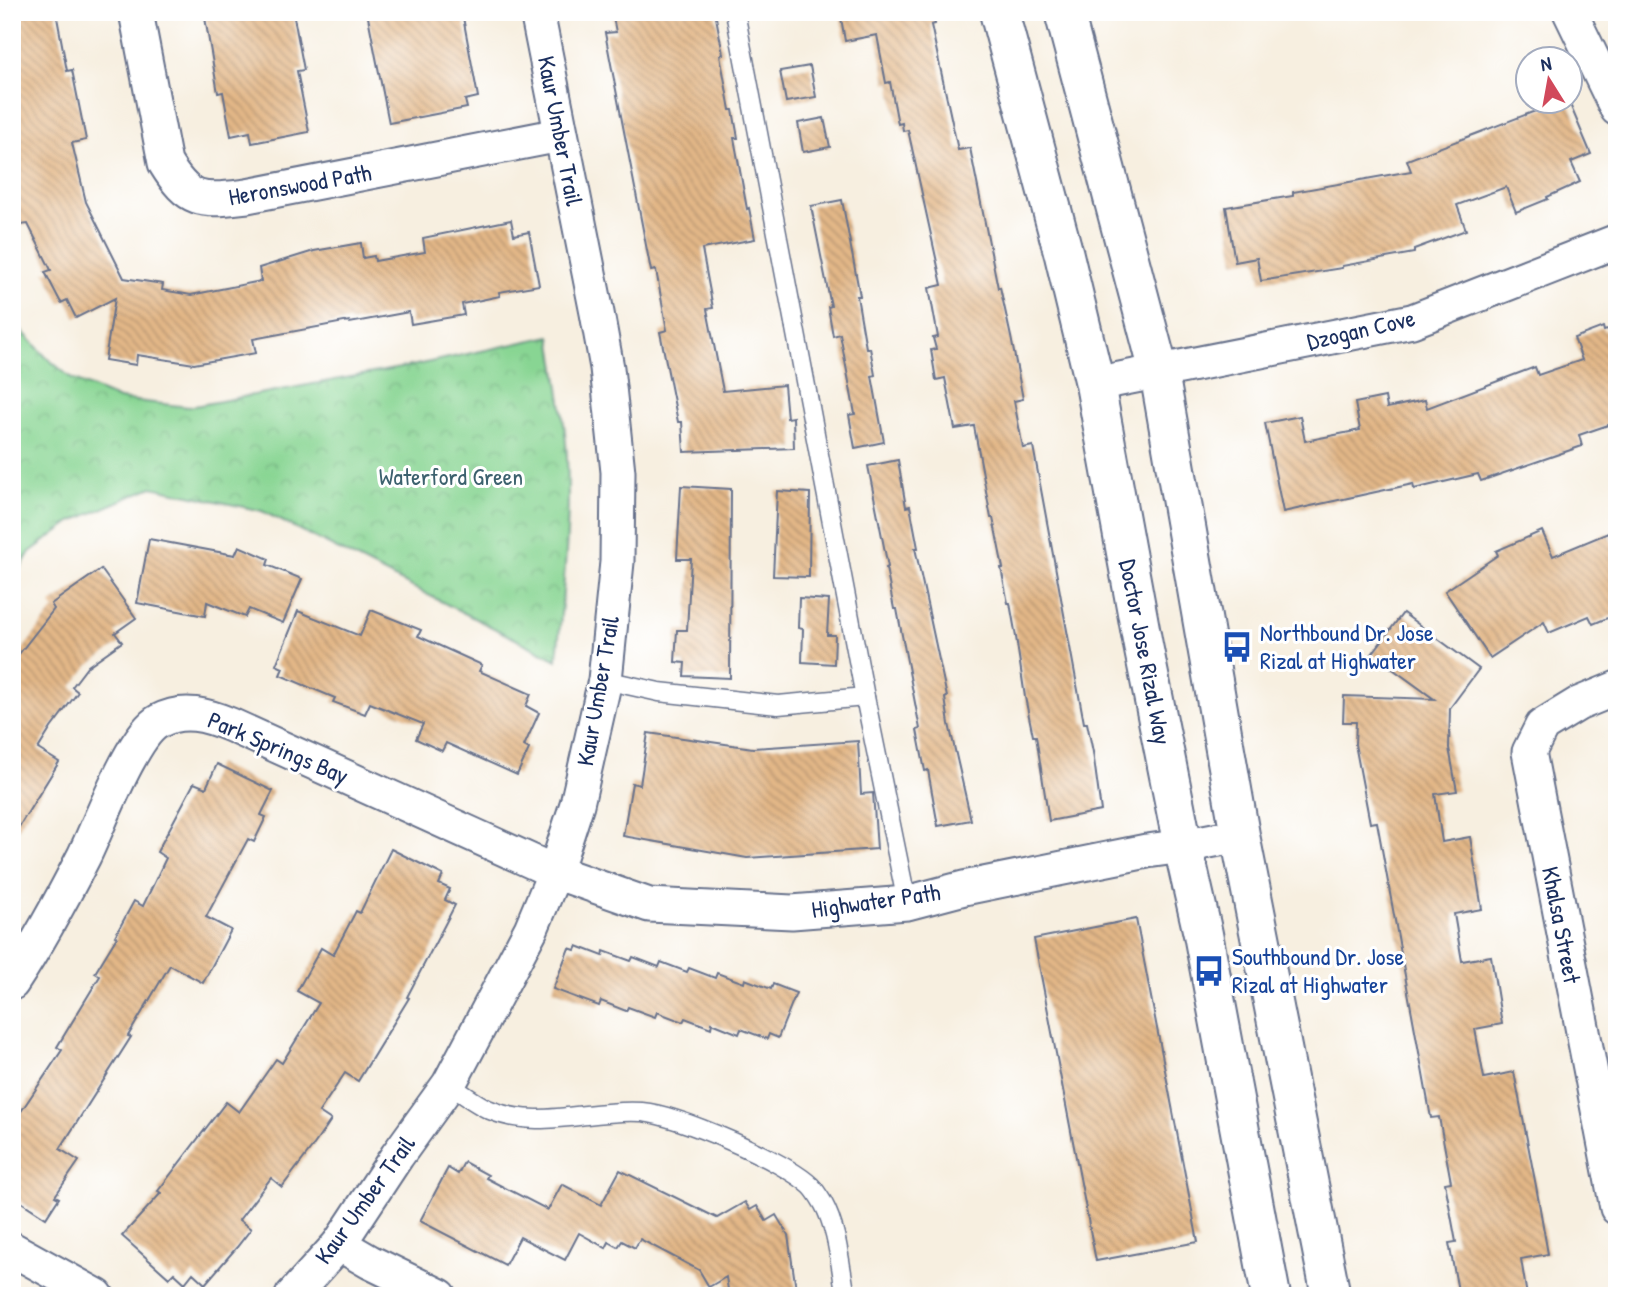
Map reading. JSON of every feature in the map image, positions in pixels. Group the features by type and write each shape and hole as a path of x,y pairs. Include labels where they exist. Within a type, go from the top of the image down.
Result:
{"street":[{"name":"Heronswood Path","path":"136,12 165,163 175,180 191,195 216,199 247,197 560,135"},
{"name":"Kaur Umber Trail","path":"292,1296 339,1244 449,1084 531,929 555,872 578,804 605,680 617,562 618,472 602,341 537,12"},
{"name":"Doctor Jose Rizal Way","path":"999,12 1064,255 1095,384 1271,1296"},
{"path":"1064,12 1159,372 1240,835 1331,1296"},
{"path":"1570,12 1617,109"},
{"name":"Dzogan Cove","path":"1095,384 1412,321 1617,241"},
{"name":"Khalsa Street","path":"1617,688 1578,704 1542,726 1529,752 1617,1208"},
{"name":"Park Springs Bay","path":"12,983 31,954 84,855 136,744 157,722 180,713 207,715 231,725 555,872"},
{"name":"Highwater Path","path":"555,872 649,905 792,912 907,903 964,888 1240,835"},
{"path":"339,1244 440,1296"},
{"path":"12,1249 97,1296"}],"lane":[{"path":"735,12 865,697 907,903"},
{"path":"605,680 659,692 778,705 865,697"},
{"path":"449,1084 489,1110 520,1118 556,1119 601,1113 642,1112 681,1120 781,1166 811,1186 824,1205 835,1239 846,1296"}],"green space":[{"name":"Waterford Green","path":"12,320 46,357 72,379 119,399 189,407 416,365 551,336 568,470 566,552 557,660 262,511 152,487 71,522 30,552 12,582"}],"building":[{"path":"12,12 56,12 67,71 72,70 86,140 72,143 86,202 124,278 163,284 162,290 191,295 261,281 259,268 314,251 361,243 363,258 374,256 375,261 425,252 423,238 511,220 514,235 529,232 539,285 499,292 500,296 462,304 464,315 411,324 409,312 350,323 349,321 253,339 256,353 194,364 137,355 136,365 105,360 115,298 76,318 67,300 61,303 45,272 51,270 28,224 21,225 12,180"},
{"path":"204,12 293,12 304,70 297,71 309,132 252,143 250,132 231,136 223,92 218,93"},
{"path":"367,12 462,12 478,97 465,100 467,108 389,123"},
{"path":"612,12 715,12 730,110 733,110 738,138 734,138 755,239 702,249 713,308 707,309 723,391 784,385 787,418 793,417 794,448 684,452 682,422 678,422 660,332 667,330 656,270 651,271 605,33 616,32"},
{"path":"840,12 933,12 935,24 931,25 958,150 970,148 998,288 1000,287 1011,337 1023,399 1014,401 1023,448 1033,446 1084,723 1087,723 1093,752 1101,811 1049,821 1036,736 1033,736 1025,697 1010,603 974,426 955,429 945,378 936,380 931,350 936,349 933,338 938,337 929,288 942,285 908,130 903,131 902,123 898,124 890,82 886,83 877,35 845,41"},
{"path":"810,66 816,97 786,102 780,71"},
{"path":"1522,116 1575,116 1591,154 1571,162 1580,182 1516,212 1506,187 1457,205 1466,230 1414,249 1414,253 1261,281 1257,258 1235,262 1226,207 1411,171 1407,160"},
{"path":"824,118 830,147 803,152 798,123"},
{"path":"842,200 860,296 857,296 866,348 870,348 875,375 872,376 884,442 855,448 849,415 855,414 840,334 833,336 828,307 831,306 811,206"},
{"path":"1603,327 1604,331 1617,327 1617,422 1579,435 1582,446 1481,481 1478,474 1414,489 1413,484 1283,512 1265,423 1300,416 1305,441 1360,430 1355,403 1385,397 1387,408 1425,400 1427,408 1535,367 1538,375 1582,360 1574,338"},
{"path":"898,460 906,507 910,506 918,548 915,548 947,697 949,724 971,820 938,826 928,770 925,771 917,730 920,729 897,609 894,609 868,466"},
{"path":"681,486 731,489 730,678 684,676 685,663 675,662 677,630 687,630 691,559 677,559"},
{"path":"777,491 810,493 809,577 773,576"},
{"path":"1542,531 1553,556 1608,533 1617,553 1617,614 1593,624 1589,616 1549,633 1544,622 1490,658 1445,591 1498,555 1496,551"},
{"path":"149,539 235,555 239,546 269,559 267,565 302,579 283,623 249,609 245,617 207,602 205,616 137,603"},
{"path":"101,569 136,618 115,633 122,642 88,666 72,687 78,692 38,749 59,762 12,838 12,663 54,609 51,604"},
{"path":"799,598 829,600 827,635 835,635 834,664 802,662 803,629 798,628"},
{"path":"371,610 421,630 418,636 482,665 479,671 531,694 526,706 539,713 524,746 529,749 517,775 446,743 442,751 416,739 423,724 370,703 365,714 333,702 335,698 280,675 283,668 276,665 298,611 360,636"},
{"path":"1403,613 1479,669 1450,708 1449,748 1457,791 1435,794 1442,842 1470,837 1482,909 1454,914 1462,961 1491,956 1502,1024 1475,1029 1484,1078 1514,1072 1536,1186 1548,1254 1521,1259 1527,1296 1459,1296 1449,1243 1456,1242 1445,1183 1451,1182 1439,1117 1431,1118 1377,822 1370,823 1355,744 1356,722 1343,722 1344,696 1434,699 1372,654"},
{"path":"648,733 753,748 858,741 861,794 873,793 877,849 747,858 623,836 632,783 640,785"},
{"path":"217,764 273,791 261,815 266,817 254,842 248,839 206,917 231,930 203,983 170,965 128,1036 131,1037 60,1149 79,1161 55,1196 59,1198 46,1218 12,1196 12,1125 62,1050 57,1047 100,976 95,973 117,937 115,936 134,901 143,906 166,858 157,852 194,783 206,788"},
{"path":"391,849 443,875 439,884 450,889 445,900 455,905 407,997 409,998 358,1081 345,1073 319,1112 331,1120 282,1187 271,1178 239,1220 251,1229 237,1247 205,1284 193,1273 185,1283 174,1273 169,1278 122,1236 161,1193 158,1191 226,1102 239,1112 276,1059 282,1063 319,1003 297,991 321,948 333,955 356,911 360,913"},
{"path":"1136,919 1198,1242 1096,1261 1034,939"},
{"path":"577,946 603,956 604,951 631,961 633,957 659,967 661,962 687,972 689,968 715,978 717,973 744,983 745,979 771,989 773,984 796,993 778,1038 769,1034 767,1039 741,1029 739,1034 712,1023 711,1028 685,1018 683,1022 657,1012 655,1017 628,1007 626,1011 601,1001 599,1006 553,989 569,948 575,950"},
{"path":"464,1162 488,1175 486,1178 548,1210 562,1184 601,1205 620,1170 717,1218 745,1202 750,1210 757,1206 766,1221 776,1215 788,1235 797,1296 729,1296 726,1277 709,1287 699,1270 640,1239 635,1248 622,1241 618,1247 609,1242 606,1248 579,1233 565,1260 520,1237 505,1265 420,1221 448,1168 458,1174"}],"place":[{"name":"Northbound Dr. Jose Rizal at Highwater","path":"1237,647"},
{"name":"Southbound Dr. Jose Rizal at Highwater","path":"1209,971"}]}
